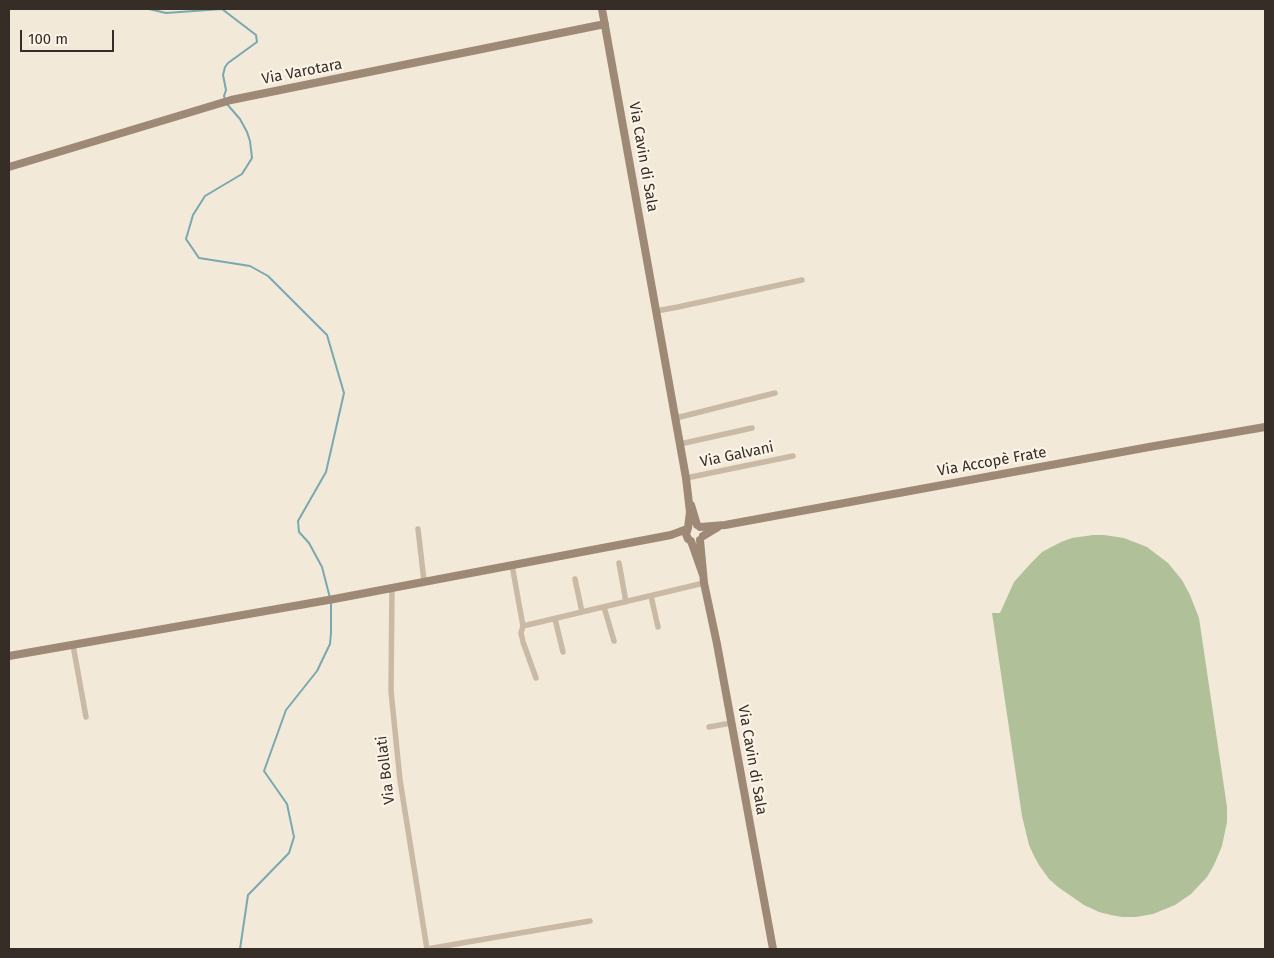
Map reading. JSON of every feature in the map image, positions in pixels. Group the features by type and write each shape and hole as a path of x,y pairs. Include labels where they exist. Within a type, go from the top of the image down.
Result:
{"main road":[{"name":"Via Cavin di Sala","path":"602,9 686,478 690,512 688,528"},
{"name":"Via Varotara","path":"9,167 231,100 605,24"},
{"name":"Via Accopè Frate","path":"699,526 724,525 1265,427"},
{"name":"Via Cavin di Sala","path":"688,498 699,526"},
{"path":"9,656 392,588 671,535 692,525 699,526 703,531 702,538 697,541 671,535"},
{"name":"Via Accopè Frate","path":"702,538 710,531 724,525"},
{"path":"688,528 686,534 690,540"},
{"name":"Via Cavin di Sala","path":"702,538 703,579"},
{"name":"Via Cavin di Sala","path":"690,540 703,579 773,949"}],"street":[{"path":"656,311 802,280"},
{"path":"676,418 775,393"},
{"path":"680,444 752,428"},
{"name":"Via Galvani","path":"686,478 792,456"},
{"path":"418,529 424,581"},
{"path":"619,563 626,602"},
{"path":"512,565 523,626 521,633 536,678"},
{"path":"575,579 582,612"},
{"path":"523,626 651,596 703,579"},
{"name":"Via Bollati","path":"392,588 393,710 400,780 427,949 590,921"},
{"path":"651,596 658,627"},
{"path":"604,607 614,641"},
{"path":"555,619 563,652"},
{"path":"73,645 86,717"},
{"path":"709,727 731,723"}],"green space":[{"path":"1093,535 1124,538 1147,547 1168,563 1182,580 1190,595 1199,618 1227,807 1227,822 1222,846 1207,877 1191,894 1175,905 1153,914 1136,917 1111,915 1084,905 1049,879 1034,856 1029,845 1022,816 992,613 1000,613 1014,582 1042,552 1072,538"}],"waterway":[{"path":"149,9 166,13 222,9 256,35 257,42 225,67 223,75 226,90 225,99"},
{"path":"226,103 240,119 247,132 252,158 242,174 205,196 193,215 186,239 199,258 250,266 268,276 327,335 344,393 326,472 298,521 299,532 309,543 322,567 330,598"},
{"path":"240,949 248,895 289,853 294,837 287,804 264,771 286,710 317,671 330,644 331,603"}]}
